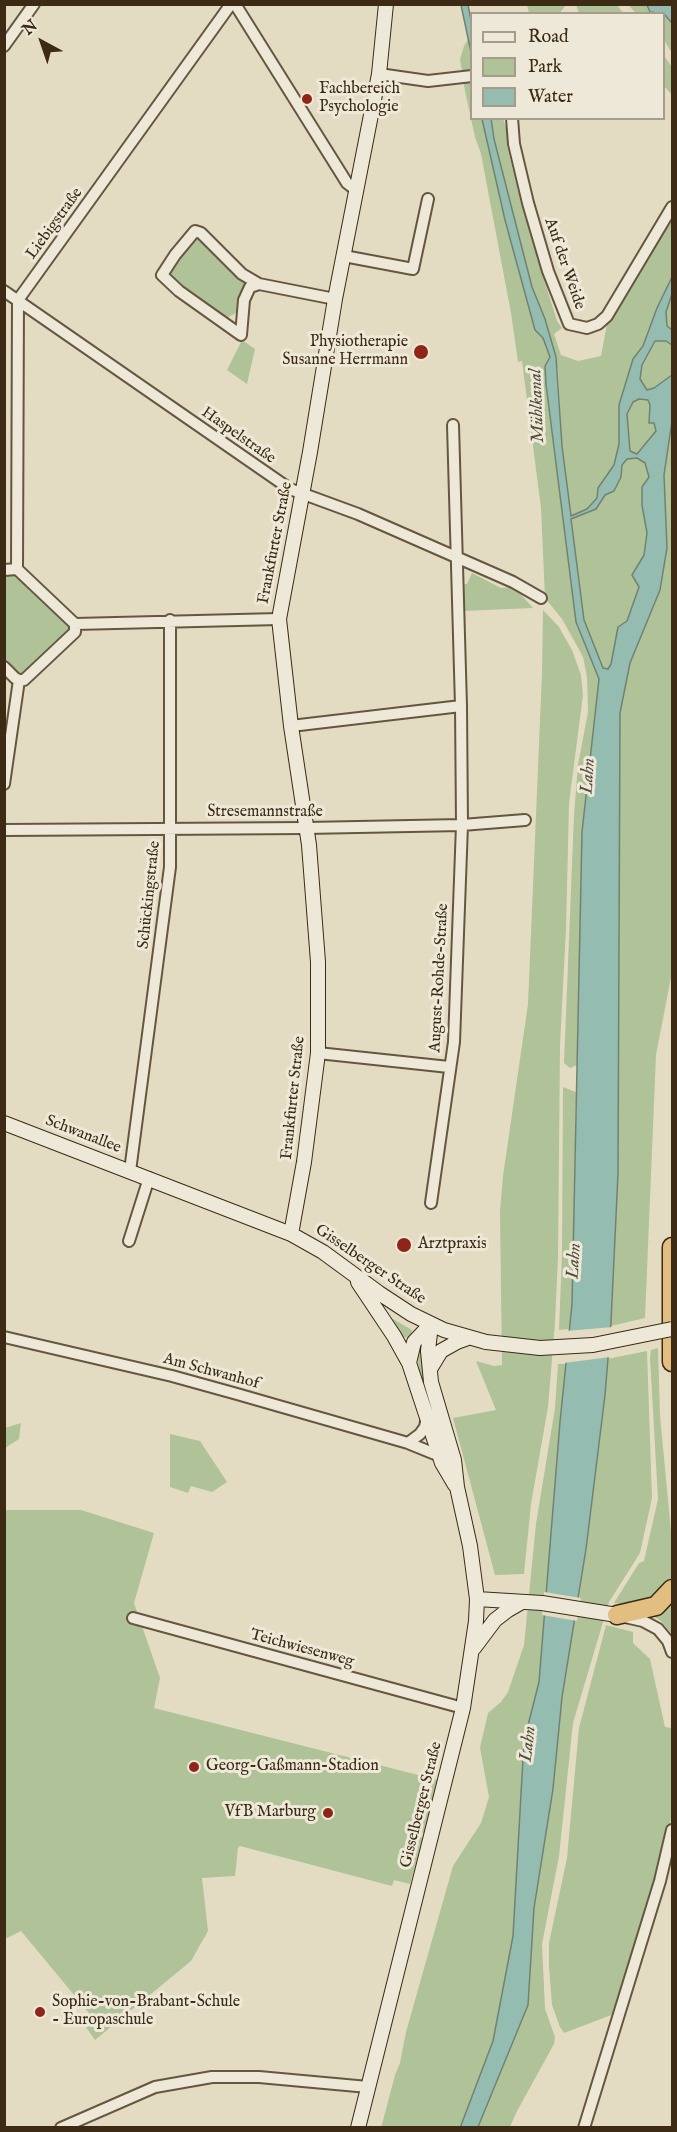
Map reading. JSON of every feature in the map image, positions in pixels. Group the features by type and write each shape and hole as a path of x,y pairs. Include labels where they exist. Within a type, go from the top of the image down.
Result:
{"highway":[{"path":"672,1247 672,1362"},
{"path":"616,1615 639,1615 656,1606 672,1589"}],"main road":[{"name":"Frankfurter Straße","path":"291,1234 304,1162 318,1053 318,962 306,828 291,726 279,619 335,299 379,74 386,4"},
{"name":"Schwanallee","path":"4,1123 291,1234"},
{"name":"Gisselberger Straße","path":"291,1234 313,1245 397,1305 431,1324 468,1338 540,1348 593,1345 672,1329"},
{"path":"351,1272 394,1336 409,1363"},
{"name":"Gisselberger Straße","path":"431,1324 414,1342 409,1363 444,1467 457,1486"},
{"name":"Gisselberger Straße","path":"358,2127 464,1708 473,1650 477,1599 454,1460 434,1395 429,1370 431,1324"},
{"path":"429,1370 441,1351 468,1338"},
{"path":"477,1599 523,1601 616,1615"},
{"path":"473,1650 495,1620 523,1601"}],"street":[{"path":"4,46 34,4"},
{"path":"233,4 347,183 356,190"},
{"name":"Liebigstraße","path":"18,300 233,4"},
{"path":"379,74 428,81 466,77"},
{"name":"Auf der Weide","path":"512,120 514,144 528,203 548,271 569,324 587,328 598,324 607,316 669,216 672,207"},
{"path":"344,256 413,269 428,199"},
{"path":"258,284 250,287 244,300 241,335 179,291 162,275 195,231 201,233 242,274 258,284 335,299"},
{"name":"Haspelstraße","path":"4,291 276,481 302,495 358,514 513,582 541,598"},
{"path":"18,300 17,569 75,624 279,619"},
{"name":"August-Rohde-Straße","path":"431,1203 454,1042 462,825 453,425"},
{"path":"4,570 17,569"},
{"name":"Schückingstraße","path":"130,1171 170,867 170,620"},
{"path":"19,680 30,675 75,632 75,624"},
{"path":"4,668 19,680"},
{"path":"4,784 19,680"},
{"path":"291,726 461,706"},
{"name":"Stresemannstraße","path":"4,830 306,828 462,825 525,820"},
{"path":"318,1053 449,1067"},
{"path":"129,1241 150,1178"},
{"name":"Am Schwanhof","path":"4,1337 172,1376 408,1443 440,1456"},
{"path":"408,1443 420,1434 427,1416"},
{"path":"639,1615 662,1633 672,1652"},
{"name":"Teichwiesenweg","path":"133,1618 464,1708"},
{"path":"584,2127 635,1965 672,1830"},
{"path":"61,2127 156,2088 212,2077 259,2077 368,2087"}],"green space":[{"path":"527,4 566,5 561,12 529,12"},
{"path":"576,5 617,5 622,12 579,12"},
{"path":"628,5 647,5 650,12 635,12"},
{"path":"665,16 672,22 672,53 665,42"},
{"path":"469,38 470,114 460,59"},
{"path":"665,57 672,67 672,95 665,87"},
{"path":"471,120 482,120 505,220 535,330 543,338 550,357 546,384 576,622 599,679 582,832 577,1065 570,1068 564,1063 574,815 578,765 588,712 587,677 583,657 562,619 545,598 541,508 522,361 518,362 481,154"},
{"path":"491,120 503,120 508,132 507,146 522,207 557,321 562,328 554,334 561,355 578,361 601,356 608,319 672,217 672,277 657,308 643,346 633,359 619,405 619,444 614,465 598,488 597,498 587,509 571,516 562,446 558,371 545,319 532,287"},
{"path":"202,235 250,282 242,288 237,312 224,320 174,284 170,271 192,238"},
{"path":"672,294 672,330 667,326 666,312"},
{"path":"242,340 255,349 247,384 227,370"},
{"path":"655,341 666,341 672,345 672,375 654,388 646,390 640,379 642,366"},
{"path":"639,399 648,400 651,405 650,423 654,423 656,431 637,454 630,451 627,414 633,402"},
{"path":"672,421 672,972 656,1055 645,1318 611,1326 618,1174 620,713 630,663 660,590 667,548 664,475"},
{"path":"627,458 637,458 645,462 649,477 642,487 642,505 647,533 644,555 632,575 639,587 609,669 603,668 584,620 571,518 588,513 605,495 614,491 621,477 622,465"},
{"path":"5,572 16,572 73,625 74,632 21,679 5,664"},
{"path":"472,573 501,588 514,587 533,608 462,611 461,584 467,584"},
{"path":"543,610 559,627 572,650 581,675 583,695 569,803 560,1045 558,1257 555,1323 548,1407 531,1504 524,1574 495,1575 453,1418 496,1410 476,1361 494,1366 502,1365 500,1211 528,1004"},
{"path":"563,1087 576,1092 572,1304 569,1329 559,1330 562,1254"},
{"path":"386,1315 412,1330 410,1338 403,1337"},
{"path":"658,1348 660,1416 672,1542 672,1574 669,1584 658,1597 631,1605 614,1603 639,1563 644,1561 658,1499 650,1358 651,1350"},
{"path":"419,1349 423,1350 442,1436 439,1436 420,1379"},
{"path":"647,1351 652,1498 640,1553 609,1602 573,1723 559,1856 542,1944 545,2009 555,2037 554,2044 510,2127 478,2128 528,2005 534,1908 553,1789 562,1697 605,1395 607,1359"},
{"path":"558,1364 566,1364 539,1682 524,1741 513,1936 493,2041 460,2127 381,2128 453,1866 481,1823 489,1797 480,1748 488,1713 501,1702 508,1692 524,1645 536,1524 555,1408"},
{"path":"21,1423 19,1439 5,1448 5,1428"},
{"path":"170,1434 200,1441 227,1482 212,1492 191,1486 188,1493 170,1487"},
{"name":"Georg-Gaßmann-Stadion","path":"5,1510 81,1510 154,1533 134,1603 160,1678 154,1708 438,1780 424,1833 408,1829 407,1833 423,1838 410,1884 394,1880 392,1886 240,1846 235,1876 202,1878 208,1931 191,1961 95,2040 81,2020 89,2013 21,1931 5,1939"},
{"path":"672,1597 672,1634 661,1621 649,1613"},
{"path":"606,1625 633,1632 633,1643 650,1659 665,1727 671,1728 672,1814 662,1858 614,2014 564,2033 552,2005 549,1943 567,1858 579,1728"}],"water":[{"path":"461,5 468,5 470,47"},
{"path":"647,5 672,5 672,23 665,12 650,12"},
{"name":"Lahn","path":"482,120 491,120 494,139 532,287 545,319 556,357 562,446 571,516 587,509 597,498 598,488 614,465 619,444 619,405 633,359 643,346 657,308 672,277 672,294 666,312 667,326 672,330 672,345 666,341 655,341 642,365 640,379 647,390 654,388 672,375 672,421 664,475 667,548 660,590 630,663 620,713 618,1174 605,1395 586,1549 562,1697 553,1789 534,1908 528,2005 478,2127 460,2128 493,2041 513,1936 524,1741 539,1682 572,1304 582,832 599,679 576,622 546,384 545,366 550,357 543,338 535,330 505,220","holes":["639,399 648,400 649,423 654,423 656,431 637,454 630,451 627,414 633,402","637,458 645,463 649,477 642,487 642,505 647,533 644,555 632,575 639,587 627,621 618,627 608,669 603,668 584,620 571,519 596,509 605,495 614,491 621,477 622,465 627,459"]}],"pier":[{"path":"613,1327 610,1357 564,1363 566,1331"},
{"path":"544,1592 581,1598 577,1621 542,1615"}],"place":[{"name":"Fachbereich Psychologie","path":"307,99"},
{"name":"Physiotherapie Susanne Herrmann","path":"421,352"},
{"name":"Arztpraxis","path":"404,1245"},
{"name":"Georg-Gaßmann-Stadion","path":"194,1767"},
{"name":"VfB Marburg","path":"328,1813"},
{"name":"Sophie-von-Brabant-Schule - Europaschule","path":"40,2012"}],"water label":[{"name":"Mühlkanal","path":"538,406"}]}
